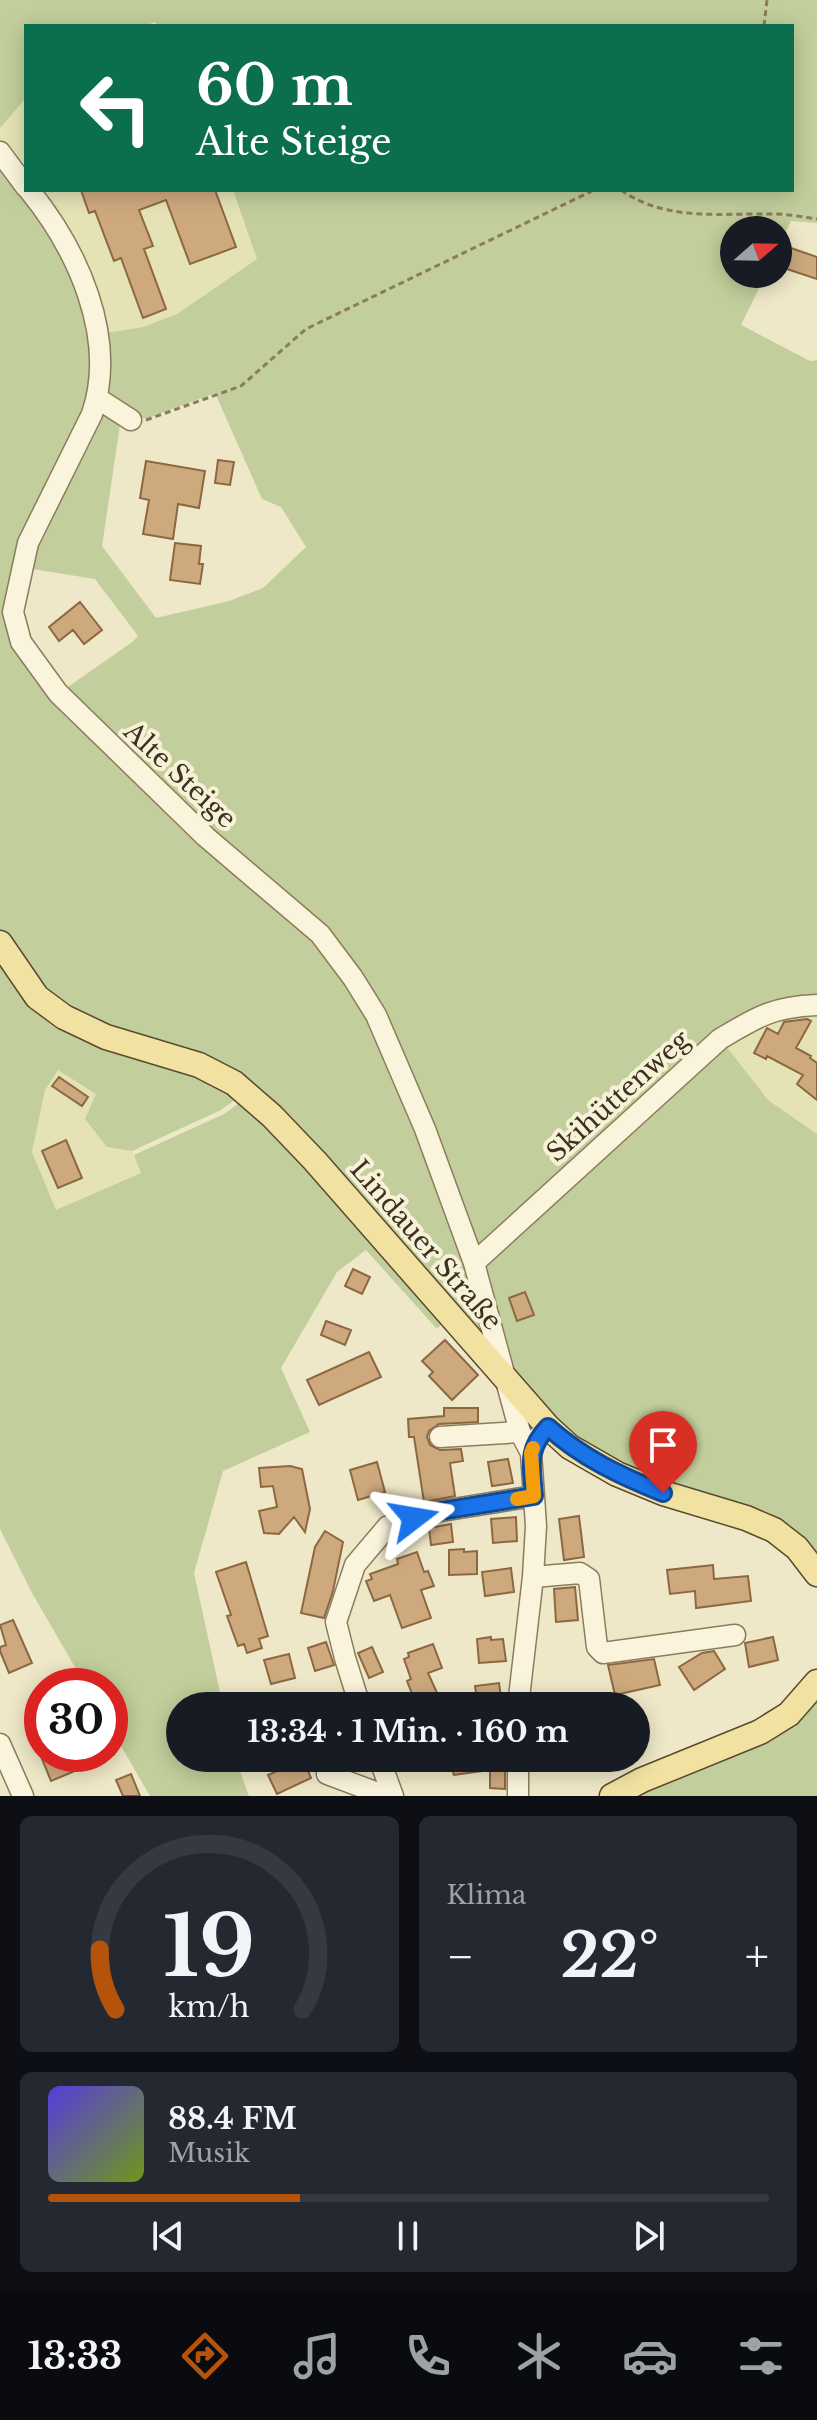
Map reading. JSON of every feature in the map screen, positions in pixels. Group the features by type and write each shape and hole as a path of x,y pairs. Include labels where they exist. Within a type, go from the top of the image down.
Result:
{"main road":[{"name":"Lindauer Straße","path":"0,943 37,997 64,1017 106,1037 199,1065 234,1083 272,1116 548,1427 570,1447 617,1474 663,1493 746,1518 774,1530 797,1548 817,1574"},
{"path":"612,1796 642,1780 760,1732 789,1714 817,1682"}],"street":[{"name":"Alte Steige","path":"0,152 24,184"},
{"name":"Alte Steige","path":"30,192 72,255 95,314 99,354 97,398 28,543 13,612 21,642 58,693 206,837 320,934 353,978 376,1015 413,1100 474,1263 520,1432 531,1453"},
{"path":"97,398 131,420"},
{"name":"Skihüttenweg","path":"474,1263 720,1039 758,1016 787,1006 817,1005"},
{"path":"520,1692 536,1526 531,1453 536,1439 548,1427"},
{"path":"440,1437 520,1432"},
{"path":"356,1692 336,1622 355,1565 388,1526 441,1511 534,1496"},
{"path":"533,1577 580,1573 589,1579 597,1647 603,1653 735,1635"},
{"path":"0,1744 14,1790"},
{"path":"384,1772 393,1796"},
{"path":"518,1772 518,1796"},
{"path":"327,1774 386,1796"}],"path":[{"path":"764,24 767,0"},
{"path":"131,420 149,420 241,386 306,329 590,192"},
{"path":"624,192 635,200 679,213 776,214 817,219"}],"shaded area":[{"path":"24,100 24,178 0,146 0,128"},
{"path":"34,192 234,192 257,259 177,314 143,327 100,334"},
{"path":"817,1007 817,1134 768,1100 721,1041 760,1018"},
{"path":"58,1069 97,1094 107,1147 132,1151 142,1173 56,1210 32,1152 45,1090"}],"green space":[{"path":"0,0 817,0 817,223 792,221 792,216 720,216 720,288 759,288 741,325 810,361 817,360 817,1007 788,1008 722,1041 768,1100 817,1134 817,1563 575,1441 510,1372 356,976 62,691 138,636 95,579 26,568 99,403 121,418 102,546 156,618 229,601 263,588 306,547 281,507 262,499 215,393 148,418 131,418 101,397 100,334 143,327 177,314 257,259 234,192 794,192 794,24 24,24 24,100 0,128"},
{"path":"0,157 42,212 92,314 93,396 25,541 18,643 319,937 351,979 422,1130 496,1355 278,1109 56,1003 13,954 0,930"},
{"path":"0,953 34,1002 240,1096 221,1110 132,1151 107,1147 85,1119 96,1094 58,1070 45,1090 32,1152 56,1210 141,1173 134,1155 224,1114 243,1100 446,1318 437,1329 366,1250 337,1272 281,1368 310,1432 223,1471 194,1573 220,1692 166,1692 166,1772 240,1772 249,1796 150,1796 128,1758 128,1668 76,1668 32,1593 0,1529"},
{"path":"817,1691 817,1796 624,1796"}],"building":[{"path":"82,192 216,192 236,247 190,264 166,200 139,210 153,246 144,249 166,309 143,318 121,258 114,261 95,211 89,213"},
{"path":"792,248 817,257 817,279 792,271"},
{"path":"218,460 234,462 230,485 215,483"},
{"path":"146,461 205,471 199,508 178,504 173,539 143,534 149,500 140,498"},
{"path":"175,543 201,546 199,564 203,564 200,584 170,580"},
{"path":"80,602 102,630 84,644 73,630 59,641 49,627"},
{"path":"811,1021 796,1048 817,1063 817,1100 797,1084 803,1075 767,1056 766,1059 754,1053 767,1028 778,1034 784,1022"},
{"path":"59,1077 88,1097 82,1106 52,1086"},
{"path":"66,1140 82,1178 58,1188 42,1151"},
{"path":"353,1269 370,1277 362,1294 345,1286"},
{"path":"525,1292 534,1315 517,1321 509,1298"},
{"path":"326,1321 351,1330 345,1345 321,1335"},
{"path":"445,1340 478,1375 452,1400 429,1376 433,1372 422,1361"},
{"path":"369,1352 381,1377 319,1405 307,1380"},
{"path":"444,1408 478,1408 478,1422 439,1424 429,1431 427,1437 430,1445 440,1450 461,1449 463,1461 450,1463 455,1496 424,1502 414,1437 409,1437 408,1419 444,1416"},
{"path":"508,1459 513,1483 492,1486 488,1462"},
{"path":"377,1462 385,1492 358,1500 350,1470"},
{"path":"290,1466 302,1469 310,1509 305,1532 294,1517 279,1534 264,1533 259,1511 277,1507 273,1486 261,1487 259,1468"},
{"path":"579,1516 584,1557 564,1560 559,1519"},
{"path":"516,1517 517,1541 493,1543 491,1519"},
{"path":"451,1524 453,1542 431,1545 429,1528"},
{"path":"325,1531 343,1542 324,1618 301,1613 315,1547"},
{"path":"464,1549 464,1552 477,1551 477,1574 449,1575 449,1550"},
{"path":"417,1552 424,1572 428,1571 434,1586 421,1590 431,1618 402,1628 390,1595 374,1601 366,1581 372,1579 370,1574 398,1564 397,1559"},
{"path":"246,1562 268,1636 259,1639 262,1648 247,1653 244,1644 238,1646 216,1572"},
{"path":"713,1565 714,1579 748,1576 751,1601 696,1608 695,1591 670,1594 667,1570"},
{"path":"511,1568 514,1592 485,1596 482,1572"},
{"path":"575,1587 578,1620 556,1622 554,1589"},
{"path":"13,1620 32,1663 9,1673 0,1651 0,1647 6,1645 0,1625"},
{"path":"491,1637 491,1640 503,1639 506,1661 479,1663 477,1639"},
{"path":"773,1637 778,1660 749,1667 745,1643"},
{"path":"326,1642 334,1665 315,1671 308,1648"},
{"path":"433,1644 442,1668 428,1673 437,1692 411,1692 407,1681 411,1679 404,1659 409,1657 408,1653"},
{"path":"372,1647 383,1672 369,1678 358,1653"},
{"path":"714,1651 725,1669 694,1690 679,1667 702,1653"},
{"path":"289,1654 295,1678 271,1684 264,1660"},
{"path":"654,1659 660,1685 614,1692 608,1665"},
{"path":"499,1683 500,1692 476,1692 475,1686"},
{"path":"47,1772 72,1772 51,1781"},
{"path":"275,1772 308,1772 311,1778 277,1794 268,1775"},
{"path":"490,1772 505,1772 505,1789 490,1788"},
{"path":"131,1774 140,1796 123,1796 116,1780"}],"slow traffic":[{"path":"517,1499 534,1496 533,1448"}],"route":[{"path":"414,1518 534,1496 531,1453 536,1439 548,1427 570,1447 617,1474 663,1493"}]}
